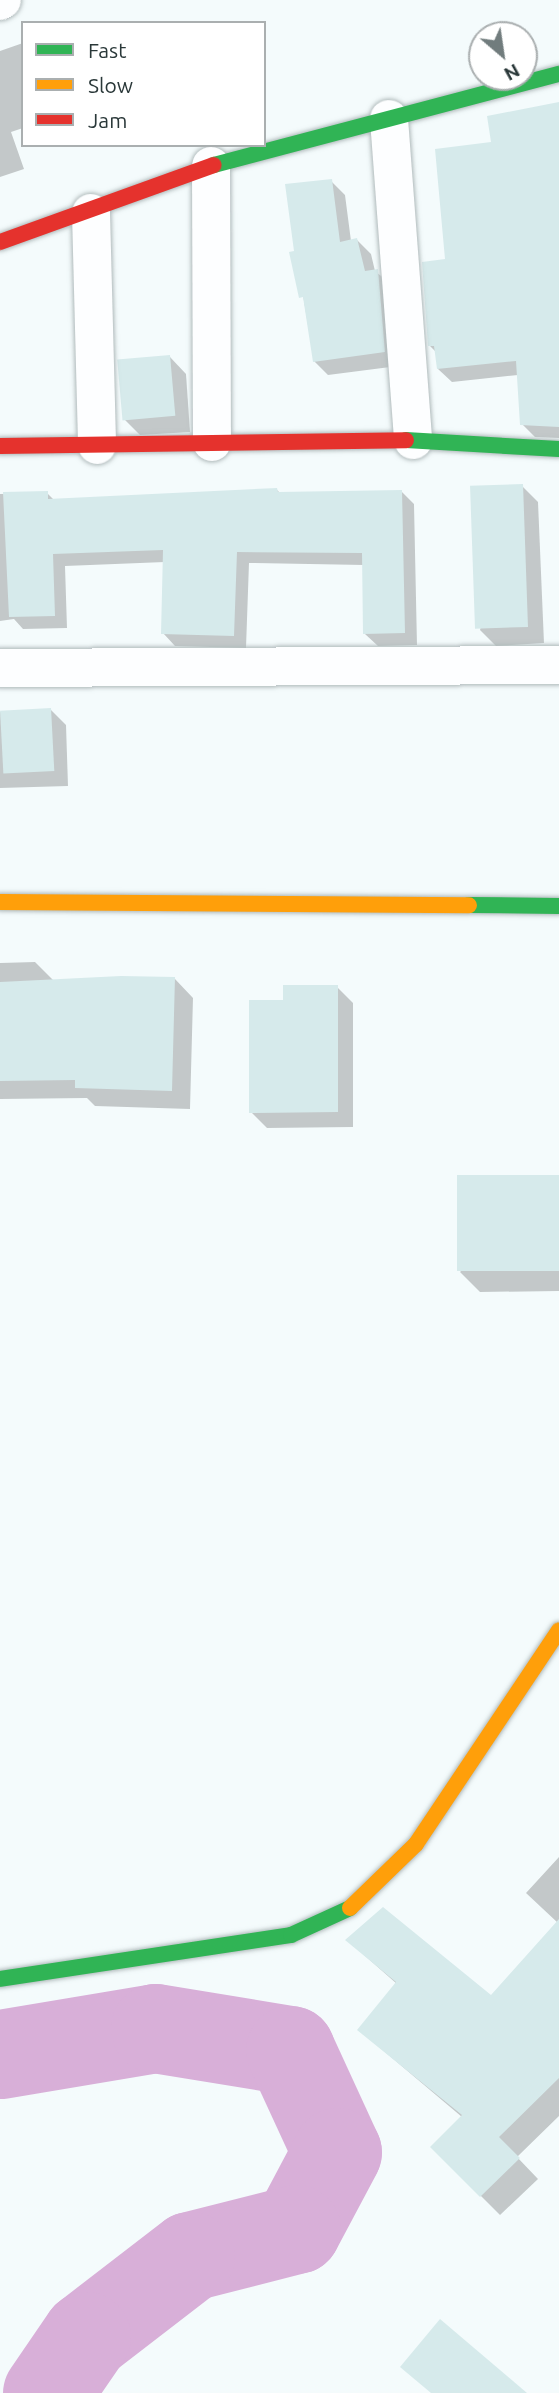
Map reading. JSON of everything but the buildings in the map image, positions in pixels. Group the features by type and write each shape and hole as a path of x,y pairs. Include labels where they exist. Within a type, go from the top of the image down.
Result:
{"street":[{"path":"0,242 91,212 211,166 559,74"},
{"path":"389,119 413,440"},
{"path":"211,166 212,442"},
{"path":"91,212 97,445"},
{"path":"0,446 413,440 559,449"},
{"path":"0,668 559,665"},
{"path":"0,902 559,906"},
{"path":"0,1979 291,1935 352,1907 416,1844 559,1630"}],"waterway":[{"path":"0,2054 155,2028 290,2050 337,2152 296,2229 190,2256 86,2336 47,2393"}],"traffic: fast":[{"path":"214,165 559,74"},
{"path":"406,440 559,449"},
{"path":"469,905 559,906"},
{"path":"0,1979 291,1935 350,1908"}],"traffic: slow":[{"path":"0,902 469,905"},
{"path":"350,1908 416,1844 559,1630"}],"traffic: jam":[{"path":"0,242 214,165"},
{"path":"0,446 406,440"}]}
